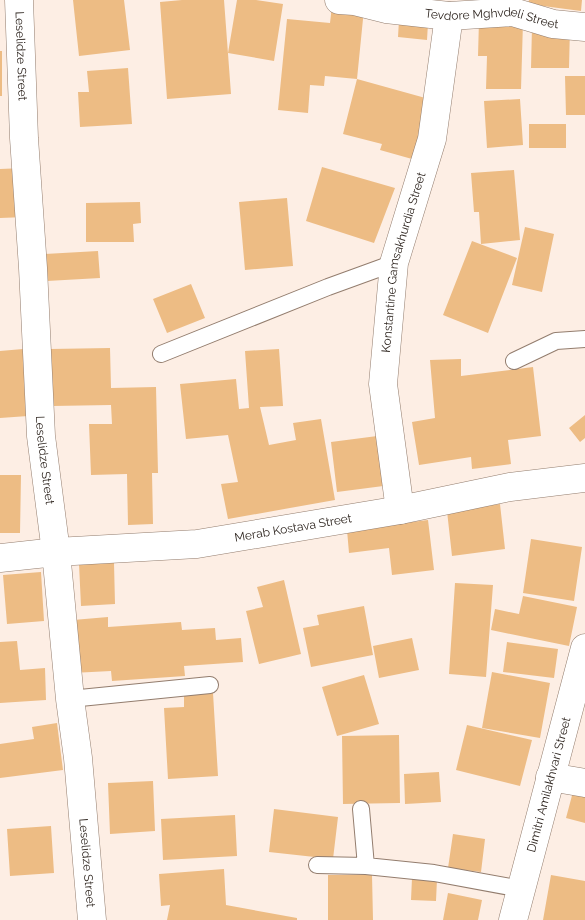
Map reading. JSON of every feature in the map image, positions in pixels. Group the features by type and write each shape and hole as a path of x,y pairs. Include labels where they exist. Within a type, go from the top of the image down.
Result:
{"street":[{"name":"Leselidze Street","path":"19,0 24,138 33,268 41,436 56,552 70,699 78,758 92,920"},
{"name":"Tevdore Mghvdeli Street","path":"349,0 386,9 448,16 514,6 553,24 585,27"},
{"name":"Konstantine Gamsakhurdia Street","path":"400,510 383,384 394,263 432,139 448,16"},
{"name":"Merab Kostava Street","path":"0,558 56,552 197,544 400,510 510,487 585,478"},
{"name":"Dimitri Amilakhvari Street","path":"513,920 585,648"},
{"path":"550,777 585,783"}],"lane":[{"path":"161,354 328,287 394,263"},
{"path":"514,361 556,341 585,339"},
{"path":"70,699 210,685"},
{"path":"361,809 366,866"},
{"path":"317,866 366,866 434,873 521,889"}],"building":[{"path":"73,0 124,0 130,50 79,56"},
{"path":"224,0 231,94 167,99 160,2"},
{"path":"237,0 256,0 283,4 274,61 228,53"},
{"path":"529,0 582,0 581,11 528,4"},
{"path":"332,6 364,9 357,79 325,76 324,86 310,85 308,113 278,110 287,19 330,23"},
{"path":"399,20 428,23 427,40 398,37"},
{"path":"479,20 523,22 521,89 486,89 487,56 478,56"},
{"path":"532,27 570,27 569,68 531,68"},
{"path":"0,51 2,51 2,96 0,96"},
{"path":"128,68 132,124 80,127 78,92 89,92 87,71"},
{"path":"565,76 585,76 585,115 566,115"},
{"path":"357,79 429,99 412,159 380,150 382,144 343,134"},
{"path":"520,99 523,145 487,148 484,101"},
{"path":"529,124 566,124 566,148 529,148"},
{"path":"322,167 395,188 374,243 306,221"},
{"path":"24,168 26,217 0,218 0,169"},
{"path":"514,170 520,240 481,244 479,212 474,212 471,173"},
{"path":"287,198 293,266 245,270 239,202"},
{"path":"140,202 141,223 133,224 134,242 86,242 86,203"},
{"path":"525,227 554,234 542,292 512,285"},
{"path":"472,241 517,258 488,333 443,315"},
{"path":"98,251 100,278 47,281 45,254"},
{"path":"191,284 205,318 167,333 153,299"},
{"path":"110,348 111,388 156,387 158,473 152,473 153,524 128,525 127,474 91,475 89,424 112,424 111,405 52,406 50,349"},
{"path":"23,349 28,416 0,418 0,351"},
{"path":"279,349 283,406 260,407 269,445 296,440 293,423 321,419 335,500 228,519 221,484 238,482 228,435 186,439 180,384 236,379 239,409 249,408 245,351"},
{"path":"461,359 461,376 533,367 541,436 508,440 511,464 472,469 471,457 419,465 412,422 435,418 430,360"},
{"path":"585,415 585,438 580,442 569,428"},
{"path":"385,435 391,485 337,492 331,442"},
{"path":"0,475 21,475 20,533 0,533"},
{"path":"500,504 505,549 452,556 447,511"},
{"path":"428,520 434,570 392,575 389,548 349,553 347,530"},
{"path":"531,539 582,547 574,601 523,593"},
{"path":"114,563 115,604 81,606 79,564"},
{"path":"41,572 44,621 7,624 3,575"},
{"path":"284,580 301,654 259,664 246,611 263,607 257,587"},
{"path":"455,583 493,585 486,677 449,674"},
{"path":"523,596 577,607 569,646 491,630 495,609 519,614"},
{"path":"364,606 373,655 311,667 303,628 319,625 317,615"},
{"path":"108,617 108,627 181,622 182,630 215,628 216,640 241,638 243,662 184,666 185,676 112,681 111,671 72,673 73,620"},
{"path":"412,638 419,670 379,678 373,646"},
{"path":"17,641 20,670 45,668 46,700 0,703 0,642"},
{"path":"507,642 558,649 554,678 503,672"},
{"path":"492,672 550,683 540,738 482,728"},
{"path":"364,675 379,724 337,736 322,687"},
{"path":"213,693 218,776 168,779 164,708 184,707 184,695"},
{"path":"57,723 63,770 0,778 0,744 34,739 32,727"},
{"path":"467,725 532,740 520,786 456,770"},
{"path":"399,735 400,803 343,804 342,736"},
{"path":"439,772 441,802 405,804 404,774"},
{"path":"153,781 155,831 110,834 108,783"},
{"path":"574,788 585,791 585,823 566,818"},
{"path":"274,809 338,817 333,859 269,852"},
{"path":"235,815 237,856 163,860 161,819"},
{"path":"51,826 54,873 10,876 7,829"},
{"path":"453,834 485,839 481,872 448,868"},
{"path":"224,869 226,905 297,918 297,920 167,920 170,905 161,906 159,874"},
{"path":"328,875 372,875 373,920 328,920"},
{"path":"551,875 585,881 585,920 543,920"},
{"path":"412,878 437,879 436,901 411,900"},
{"path":"448,893 482,900 478,920 443,920"}]}
